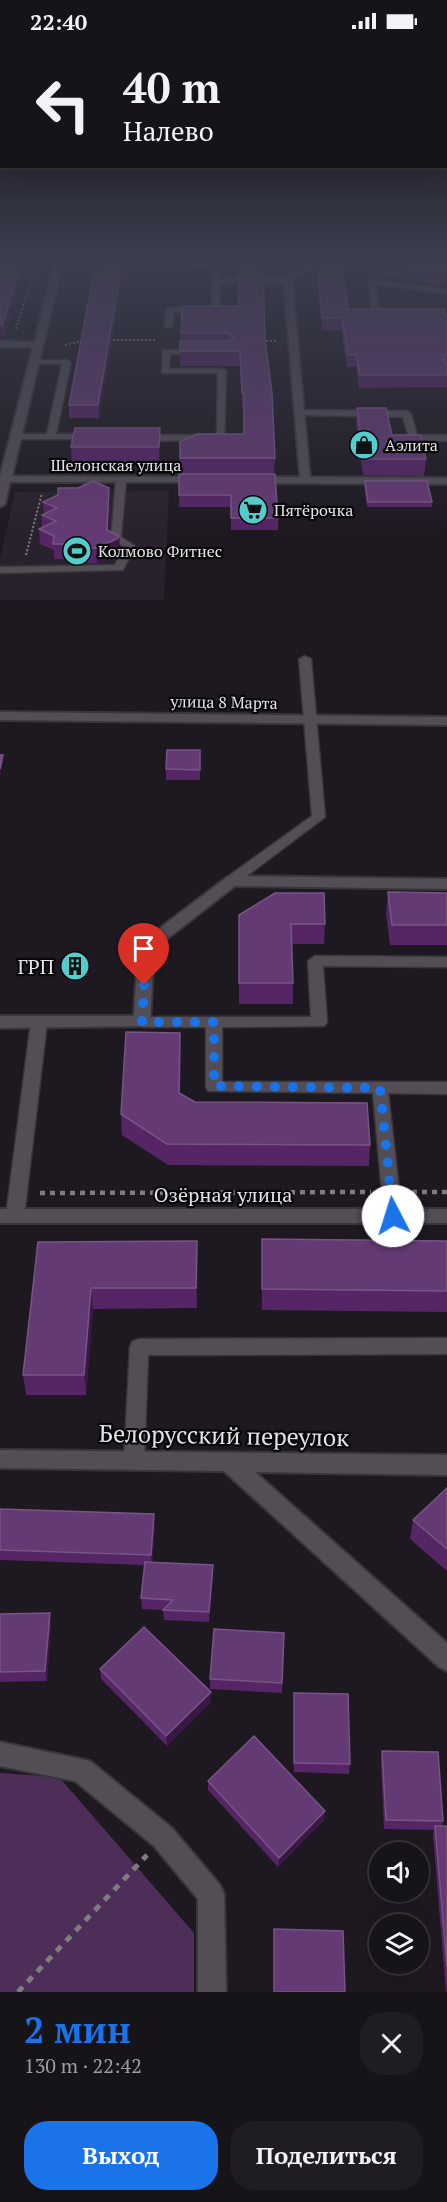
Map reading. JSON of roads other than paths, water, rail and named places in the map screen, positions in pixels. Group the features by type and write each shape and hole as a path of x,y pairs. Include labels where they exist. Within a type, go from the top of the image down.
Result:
{"street":[{"path":"0,504 3,479 38,351"},
{"path":"294,351 305,480"},
{"name":"Шелонская улица","path":"3,479 213,480"},
{"path":"236,480 447,481"},
{"name":"улица 8 Марта","path":"0,716 447,721"},
{"path":"0,1022 142,1022 146,947 231,881 447,884"},
{"name":"Озёрная улица","path":"7,1216 447,1216"},
{"name":"Белорусский переулок","path":"0,1459 447,1465"},
{"path":"229,1462 447,1659"},
{"path":"0,1754 81,1770 163,1838 211,1894 213,1992"}],"lane":[{"path":"130,438 221,438 222,371 165,371 166,351 207,352"},
{"path":"35,362 67,362 51,437"},
{"path":"299,413 407,414 413,438 447,438"},
{"path":"16,437 96,438"},
{"path":"5,570 119,568 130,546 116,538 121,480"},
{"path":"231,881 319,817 305,659"},
{"path":"142,1022 319,1022 315,962 447,962"},
{"path":"7,1216 18,1193 39,1022"},
{"path":"214,1022 214,1086 447,1088"},
{"path":"380,1088 393,1216"},
{"path":"134,1461 139,1347 447,1346"}],"place":[{"name":"Аэлита","path":"364,445"},
{"name":"Пятёрочка","path":"253,510"},
{"name":"Колмово Фитнес","path":"77,551"},
{"name":"ГРП","path":"75,966"}]}
